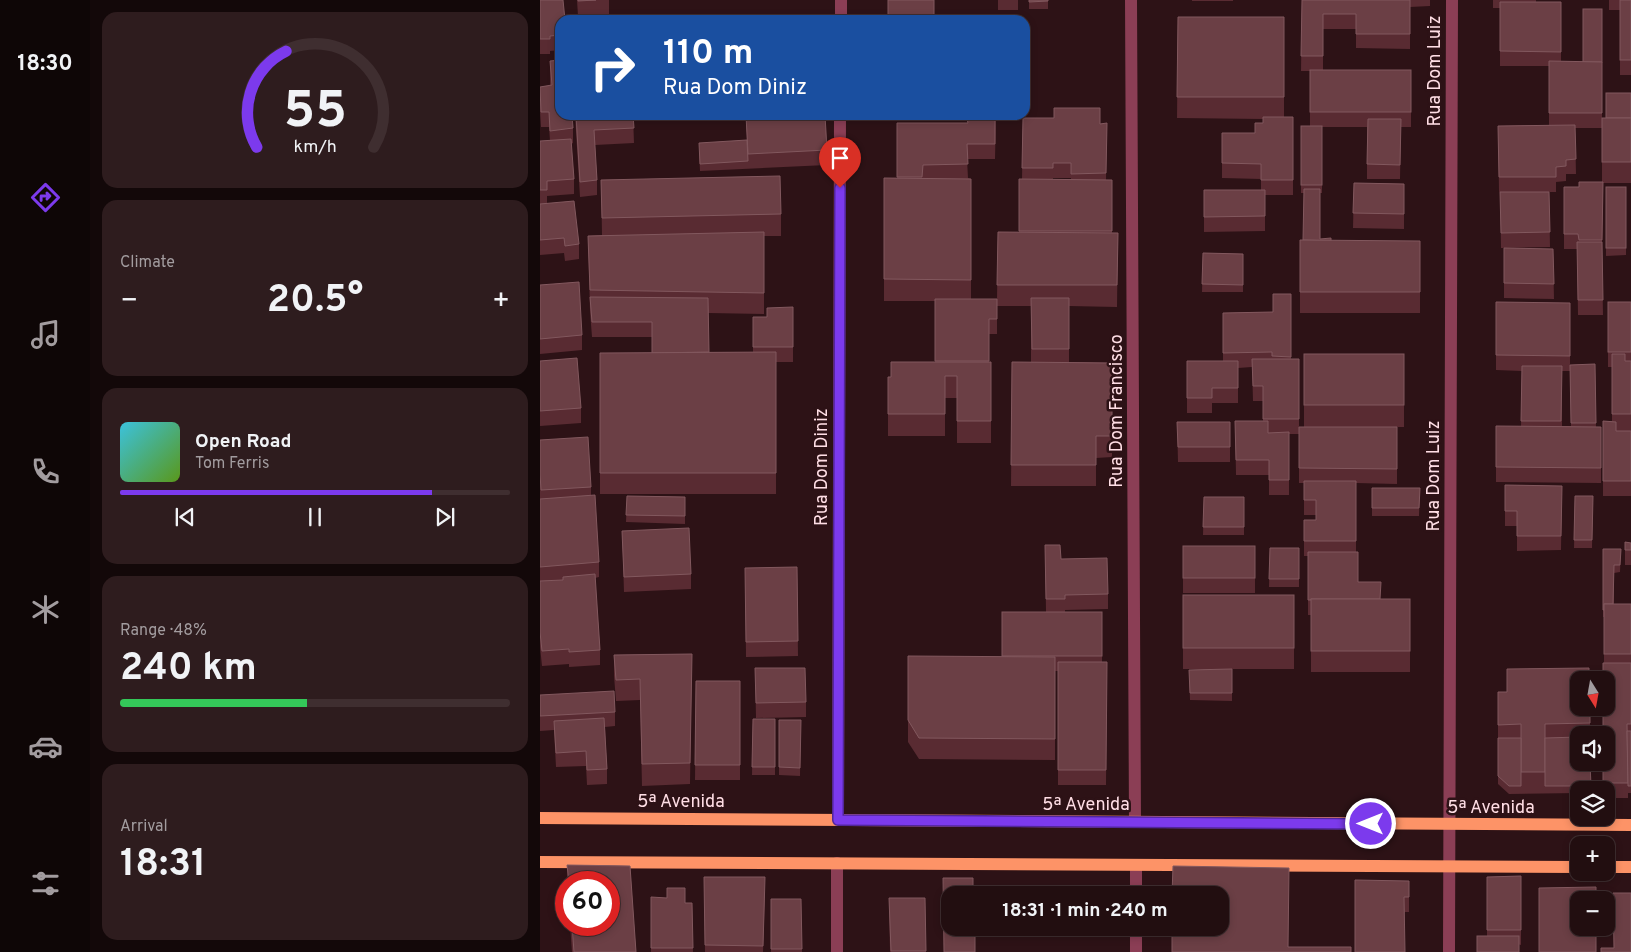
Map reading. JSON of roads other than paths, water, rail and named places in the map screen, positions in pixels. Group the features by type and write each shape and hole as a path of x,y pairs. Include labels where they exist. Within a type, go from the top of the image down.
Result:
{"main road":[{"name":"5ª Avenida","path":"540,818 1631,825"},
{"path":"540,862 1570,867"},
{"path":"1615,867 1631,868"}],"street":[{"path":"841,0 841,15"},
{"name":"Rua Dom Francisco","path":"1131,0 1135,822"},
{"name":"Rua Dom Luiz","path":"1449,952 1452,0"},
{"name":"Rua Dom Diniz","path":"838,820 840,120"},
{"path":"837,863 837,952"},
{"path":"1136,865 1136,886"},
{"path":"1136,936 1136,952"}]}
